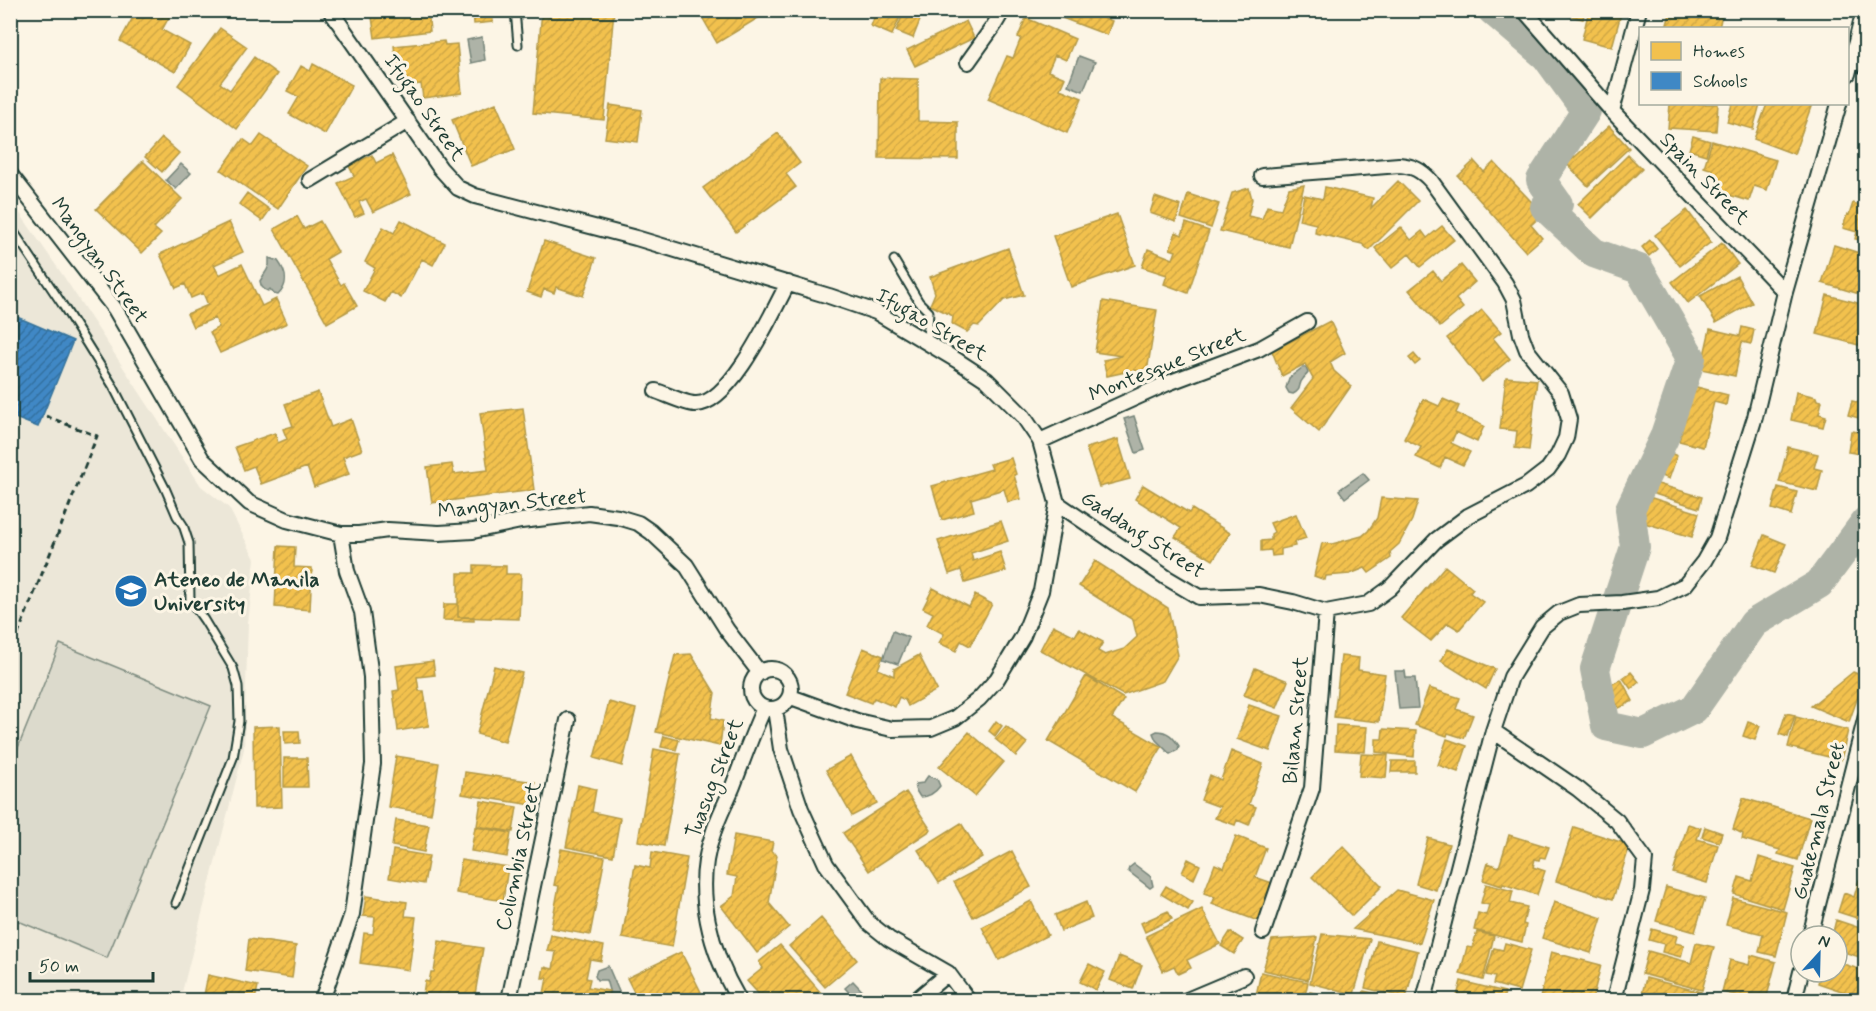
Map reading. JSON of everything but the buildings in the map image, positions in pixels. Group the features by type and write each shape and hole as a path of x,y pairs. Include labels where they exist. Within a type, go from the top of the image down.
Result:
{"street":[{"path":"968,62 1003,10"},
{"name":"Spain Street","path":"1524,10 1612,111 1785,292"},
{"path":"1612,111 1639,10"},
{"path":"1849,73 1861,62 1864,10"},
{"name":"Ifugao Street","path":"335,13 441,168 458,188 475,196 636,238 876,312 987,380 1023,416 1040,441 1057,503 1041,591 1023,636 997,679 979,699 955,718 931,728 892,729 857,722 790,697"},
{"path":"1424,1000 1493,731 1512,677 1542,627 1559,613 1579,605 1622,603 1658,598 1685,585 1704,561 1717,538 1755,417 1785,292 1839,105"},
{"path":"310,180 408,121"},
{"name":"Gaddang Street","path":"1057,503 1167,578 1199,597 1259,595 1326,612 1368,603 1390,588 1436,540 1468,516 1526,486 1548,469 1558,455 1566,438 1569,419 1561,393 1527,350 1514,300 1505,283 1431,181 1421,171 1410,165 1399,165 1262,176"},
{"name":"Mangyan Street","path":"10,174 115,309 202,459 249,503 287,520 340,534 387,530 439,533 473,531 521,521 589,513 618,517 638,523 686,565 727,630 760,673"},
{"path":"656,391 695,404 708,401 717,394 741,369 788,283"},
{"name":"Montesque Street","path":"1040,441 1167,383 1259,349 1307,322"},
{"path":"322,1000 352,914 373,764 371,677 362,612 347,571 340,534"},
{"name":"Bilaan Street","path":"1263,932 1312,788 1326,612"},
{"path":"772,669 784,674 791,684 790,697 782,707 770,709 755,701 751,689 755,677 772,669"},
{"path":"770,709 801,809 826,864 869,923 889,939 948,973 968,1000"},
{"name":"Tuasug Street","path":"739,1000 727,980 714,946 705,904 705,865 711,837 734,784 751,735 770,709"},
{"name":"Guatemala Street","path":"1813,924 1866,716"},
{"name":"Columbia Street","path":"509,1000 568,720"},
{"path":"1493,731 1578,789 1617,820 1645,858 1642,890 1614,1000"},
{"path":"916,1000 948,973"},
{"path":"1187,1000 1244,976"},
{"path":"1794,1000 1798,984"}],"lane":[{"path":"515,10 518,45"},
{"path":"10,226 113,386 165,488 189,543 190,600 233,668 238,686 239,721 233,758 176,903"},
{"path":"894,260 919,302 929,312 927,342"}],"path":[{"path":"10,654 97,436 43,415"}],"shaded area":[{"path":"482,37 485,60 471,63 467,40"},
{"path":"1079,56 1095,62 1083,91 1068,85"},
{"path":"181,164 191,173 176,189 166,180"},
{"name":"Ateneo de Manila University","path":"10,199 201,486 229,508 255,559 248,623 244,749 180,1000 11,1000"},
{"path":"269,258 278,261 286,278 284,287 278,295 270,289 268,291 264,289 260,283 269,265"},
{"path":"1302,368 1306,368 1308,373 1301,381 1298,390 1293,394 1289,393 1286,388 1289,378"},
{"path":"1134,416 1145,450 1136,453 1124,419"},
{"path":"1363,473 1369,480 1345,498 1339,490"},
{"path":"893,631 909,638 898,664 883,659"},
{"path":"60,644 211,706 107,958 11,918 11,765"},
{"path":"1395,671 1405,671 1406,678 1415,678 1418,708 1399,709"},
{"path":"1157,731 1167,733 1172,737 1179,746 1178,750 1170,754 1156,740 1153,733"},
{"path":"928,776 937,779 940,786 931,794 920,797 915,789 916,784 923,783"},
{"path":"1134,864 1151,877 1153,886 1150,888 1128,871"},
{"path":"608,966 620,994 616,999 611,997 606,980 597,980 595,976 597,970"},
{"path":"853,981 871,1000 856,1000 845,988"}],"waterway":[{"path":"1492,10 1546,56 1586,111 1541,180 1558,204 1545,207 1594,253 1639,269 1691,358 1664,438 1630,509 1635,547 1595,669 1606,726 1643,734 1694,709 1754,623 1819,584 1866,521"}],"place":[{"name":"Ateneo de Manila University","path":"131,591"}]}
